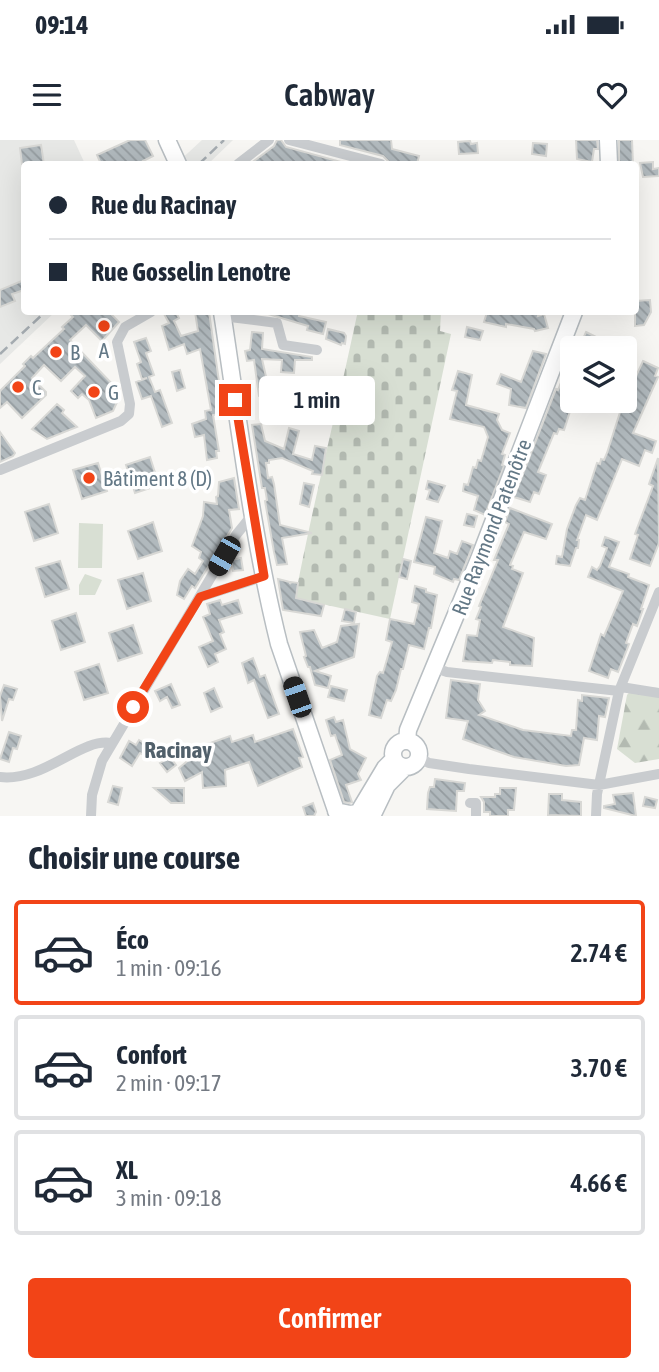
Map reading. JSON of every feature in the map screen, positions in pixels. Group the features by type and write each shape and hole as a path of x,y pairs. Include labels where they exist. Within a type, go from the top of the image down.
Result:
{"main road":[{"path":"167,140 177,161"},
{"path":"608,140 609,161"},
{"path":"222,315 253,514 279,644 337,813 367,811 385,768 406,761"},
{"name":"Rue Raymond Patenôtre","path":"406,761 418,748 407,741 408,730 435,668 573,315"}],"street":[{"path":"242,161 269,140"},
{"path":"289,140 370,161"},
{"path":"0,470 121,421 129,414 130,404 117,342 125,327 146,315"},
{"path":"228,315 277,323 283,345 317,350"},
{"path":"91,816 96,778 111,744 236,535 253,514"},
{"path":"200,597 264,576"},
{"path":"596,816 599,785 620,689 659,592"},
{"path":"435,668 659,693"},
{"path":"0,777 38,772 95,744 111,744"},
{"path":"406,761 599,785 659,774"},
{"path":"470,803 476,803 476,816"}],"shaded area":[{"path":"0,140 74,140 84,161 21,161 21,315 52,315 0,364"},
{"path":"202,140 233,140 211,161 179,161"}],"green space":[{"path":"357,315 441,315 440,331 451,334 390,619 295,598"},
{"path":"79,523 103,524 102,568 78,568"},
{"path":"85,574 102,580 95,595 79,595 79,585"},
{"path":"635,686 659,688 659,759 635,763 617,749 627,695"}],"building":[{"path":"130,140 145,140 153,156 143,161 100,161 97,155"},
{"path":"277,140 281,140 286,147 337,161 254,161 274,146"},
{"path":"340,140 391,140 392,149 419,156 418,161 388,161 383,156 340,145"},
{"path":"576,140 597,140 598,149 594,149 592,161 577,159"},
{"path":"619,140 632,140 633,161 619,161"},
{"path":"470,141 471,144 477,143 478,153 459,154 458,142"},
{"path":"533,143 547,144 546,156 532,154"},
{"path":"41,145 44,161 22,161 20,148"},
{"path":"653,162 653,169 659,168 659,176 643,177 640,163"},
{"path":"21,281 21,291 12,294 15,301 0,307 0,290"},
{"path":"650,300 651,312 644,325 635,326 635,315 639,315 639,301"},
{"path":"71,315 112,315 119,322 102,341 86,325 70,340 115,387 117,402 113,411 96,418 89,400 82,394 78,398 71,391 85,376 75,367 61,381 44,365 32,378 46,395 22,418 7,402 0,408 0,391 25,366 23,364 64,329 62,327 73,317"},
{"path":"165,315 178,315 179,318 174,321 181,336 198,331 195,315 209,315 223,409 220,414 213,415 219,451 216,451 217,458 207,460 204,435 195,437 192,424 206,419 205,411 211,410 200,349 187,354 184,344 169,350 162,326 169,323"},
{"path":"271,315 299,315 326,322 323,334 307,330 308,326"},
{"path":"486,315 544,315 548,328 535,331 484,322"},
{"path":"467,327 483,331 480,340 465,337"},
{"path":"328,329 344,333 345,344 326,339"},
{"path":"252,332 263,333 262,349 312,357 312,360 295,360 294,373 281,372 282,360 262,359 267,381 280,378 280,394 293,397 291,405 259,396 254,360 247,361 245,351 250,350"},
{"path":"146,338 151,351 146,353 154,375 149,377 155,392 160,390 172,423 162,427 151,396 142,399 136,382 147,378 142,379 137,364 141,362 134,342"},
{"path":"533,351 546,354 526,408 509,405 511,389 497,384 501,374 521,382"},
{"path":"643,361 658,368 655,376 658,377 633,433 656,441 652,453 645,450 639,466 622,459 597,520 586,515 577,540 578,548 570,566 556,564 557,556 562,557 567,529 576,505 580,498 585,500 597,463 600,464 601,459 604,460 607,453 620,413 637,413 637,374"},
{"path":"180,370 185,388 177,391 172,372"},
{"path":"458,371 472,375 466,405 499,414 497,420 502,430 510,433 502,454 505,455 504,466 485,515 474,510 478,496 463,491 464,484 468,485 473,467 476,468 478,460 481,461 488,437 484,427 450,419 457,391 452,390"},
{"path":"560,385 560,413 569,413 564,430 559,429 557,434 554,433 538,472 546,475 539,494 534,492 530,502 514,497 556,389 558,390"},
{"path":"57,404 64,410 62,413 77,427 47,439 32,429"},
{"path":"261,424 265,441 284,449 289,428 299,431 293,454 312,460 315,446 326,448 322,475 312,474 313,471 282,458 266,463 268,478 272,477 274,484 280,525 312,533 282,538 287,564 277,565 265,488 262,488 252,425"},
{"path":"0,432 15,453 0,462"},
{"path":"150,457 159,485 135,493 126,465"},
{"path":"658,458 659,543 650,566 630,559 638,535 635,534 653,486 649,484"},
{"name":"Bâtiment 8 (D)","path":"98,463 107,491 82,499 73,470"},
{"path":"234,478 239,509 229,510 232,528 195,588 192,586 184,599 177,595 180,581 188,569 195,574 203,561 199,558 201,552 192,546 203,516 204,502 217,504 219,482"},
{"path":"428,481 445,486 438,502 427,499 430,490 426,489"},
{"path":"304,483 314,485 309,507 300,504"},
{"path":"49,504 58,533 34,541 25,512"},
{"path":"510,508 552,524 546,539 524,532 510,565 513,566 512,569 523,573 503,627 534,638 532,666 510,665 510,662 493,660 492,663 463,661 467,635 477,636 480,620 476,619 481,607 479,606 498,560 494,560 509,524 505,522"},
{"path":"467,514 477,516 474,527 464,525"},
{"path":"426,517 442,521 434,553 448,558 450,551 457,554 462,541 473,545 459,580 454,579 453,582 434,574 435,567 414,562"},
{"path":"153,522 162,551 138,559 128,531"},
{"path":"605,537 619,542 609,567 649,585 637,626 633,624 626,643 629,644 618,672 611,669 608,678 589,671 601,634 604,636 623,591 588,577 592,567 597,570 600,566 607,548 602,546"},
{"path":"241,558 243,570 233,571 231,560"},
{"path":"403,559 411,561 407,579 399,577"},
{"path":"60,561 69,589 45,597 36,568"},
{"path":"143,573 151,601 127,609 118,580"},
{"path":"278,579 290,584 298,583 296,598 324,605 321,616 283,610"},
{"path":"415,586 437,595 424,649 409,645 391,701 387,700 381,718 369,715 377,676 380,672 383,673 392,642 386,640 390,619 414,624 419,604 412,602"},
{"path":"220,600 222,605 238,600 242,613 219,620 224,632 220,634 226,649 215,654 218,662 208,667 199,647 213,641 203,617 210,614 207,604"},
{"path":"345,609 356,612 354,623 342,621"},
{"path":"76,613 85,642 61,650 52,621"},
{"path":"359,624 354,657 315,671 331,676 328,688 315,685 304,657 306,656 300,632 314,630 322,648 337,642 341,626"},
{"path":"133,625 142,653 118,661 109,633"},
{"path":"253,658 260,677 265,675 279,714 268,718 254,680 248,683 242,663"},
{"path":"99,664 108,693 84,700 75,672"},
{"path":"451,680 480,684 478,700 485,711 479,715 523,730 571,736 572,730 576,730 578,700 582,701 582,695 609,698 605,717 599,716 597,740 584,738 579,765 566,766 514,757 463,739 468,721 446,718"},
{"path":"171,684 180,705 172,708 167,697 160,701 155,691"},
{"path":"4,685 17,689 13,700 9,699 2,721 0,696"},
{"path":"331,686 347,690 344,701 328,697"},
{"path":"214,688 222,707 211,712 204,693"},
{"path":"334,717 336,722 343,720 350,749 366,758 358,774 361,780 346,785 352,802 349,803 344,802 330,760 342,755 335,735 331,736 326,720"},
{"path":"293,729 303,757 299,758 302,767 258,786 249,762 225,770 226,786 203,788 202,772 185,781 179,768 202,749 202,746 230,736 232,742 253,735 255,742"},
{"path":"9,732 21,736 17,749 13,748 9,762 0,759"},
{"path":"139,740 149,746 144,755 140,753 132,766 120,758 129,741 136,745"},
{"path":"170,757 176,765 167,772 160,763"},
{"path":"435,779 465,783 464,791 457,791 456,811 427,809 428,793 430,787 434,787"},
{"path":"113,786 122,788 118,805 108,802"},
{"path":"154,788 184,788 184,803 171,803"},
{"path":"500,788 516,788 514,810 508,810 508,816 490,816 490,812 484,812 481,797 495,797 495,794 500,794"},
{"path":"633,793 636,816 604,808 615,804 613,795"},
{"path":"549,794 562,794 562,800 581,802 581,816 548,815"},
{"path":"645,797 657,800 655,808 643,806"},
{"path":"313,803 316,812 314,816 306,816 303,807"}],"railway":[{"path":"202,161 224,140"},
{"path":"0,354 42,315"}],"place":[{"name":"A","path":"104,326"},
{"name":"B","path":"56,352"},
{"name":"C","path":"18,387"},
{"name":"G","path":"94,392"},
{"name":"Bâtiment 8 (D)","path":"89,478"}],"district":[{"name":"Racinay","path":"178,750"}],"route":[{"path":"133,707 200,597 264,576 235,400"}]}
